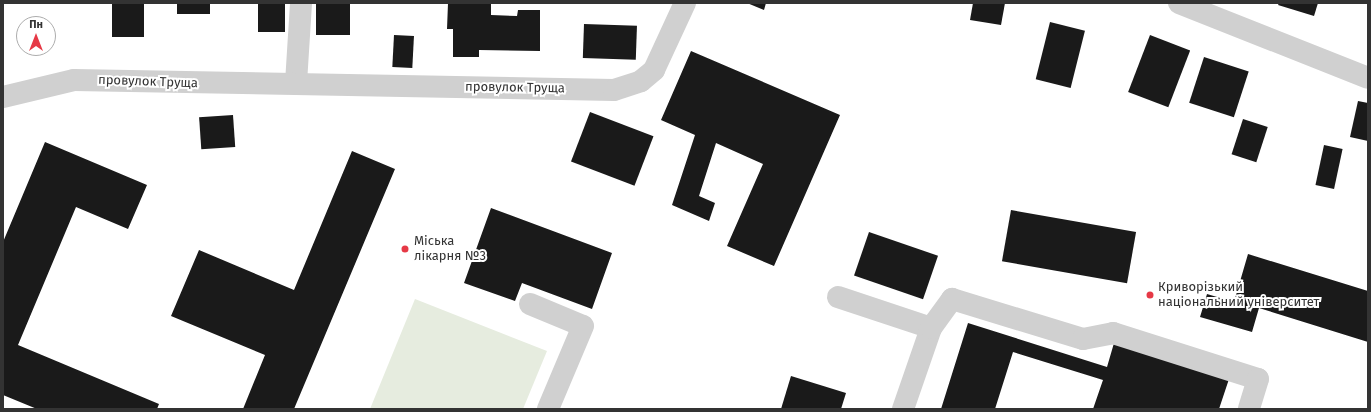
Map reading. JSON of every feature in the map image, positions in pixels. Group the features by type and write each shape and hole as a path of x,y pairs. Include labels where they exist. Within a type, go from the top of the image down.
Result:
{"street":[{"path":"296,84 301,3"},
{"name":"провулок Труща","path":"3,97 74,80 192,84 296,84 614,90 641,81 654,70 685,3"},
{"path":"1179,3 1368,78"},
{"path":"838,297 931,328"},
{"path":"903,409 931,328 952,299 1083,339 1113,333 1258,379 1249,409"},
{"path":"530,304 583,326 548,409"}],"shaded area":[{"path":"415,299 547,351 523,409 370,409"}],"building":[{"path":"112,3 144,3 144,37 112,37"},
{"path":"177,3 210,3 210,14 177,14"},
{"path":"258,3 285,3 285,32 258,32"},
{"path":"316,3 350,3 350,35 316,35"},
{"path":"448,3 491,3 491,15 517,16 518,10 540,10 540,51 479,50 479,57 453,57 453,29 447,29"},
{"path":"747,3 766,3 764,10"},
{"path":"973,3 1005,3 1001,25 970,20"},
{"path":"1279,3 1318,3 1314,16 1278,5"},
{"path":"1050,22 1085,31 1071,88 1036,79"},
{"path":"584,24 637,26 636,60 583,58"},
{"path":"394,35 414,36 412,68 392,67"},
{"path":"1150,35 1190,50 1168,107 1128,92"},
{"path":"691,51 840,115 774,266 727,246 763,164 716,143 699,196 715,203 709,221 672,205 695,135 661,120"},
{"path":"1204,57 1249,72 1234,117 1189,103"},
{"path":"1358,101 1368,103 1368,141 1350,137"},
{"path":"590,112 653,136 634,186 571,161"},
{"path":"233,115 235,147 201,149 199,117"},
{"path":"1243,119 1268,127 1256,162 1232,154"},
{"path":"45,142 147,185 128,229 76,207 18,345 159,404 157,409 37,409 3,395 3,242"},
{"path":"1324,145 1343,149 1334,189 1315,185"},
{"path":"352,151 395,169 294,409 243,409 265,355 171,316 199,250 294,290"},
{"path":"491,208 612,253 592,309 522,283 515,301 464,283"},
{"path":"1011,210 1136,232 1127,283 1002,261"},
{"path":"869,232 938,256 923,299 854,275"},
{"path":"1248,254 1368,291 1368,342 1259,308 1252,332 1200,317 1207,294 1234,302"},
{"path":"968,323 1107,367 1114,343 1229,379 1219,409 1093,409 1103,380 1013,352 995,409 941,409"},
{"path":"791,376 846,393 841,409 781,409"}],"place":[{"name":"Міська лікарня №3","path":"405,249"},
{"name":"Криворізький національний університет","path":"1150,295"}]}
